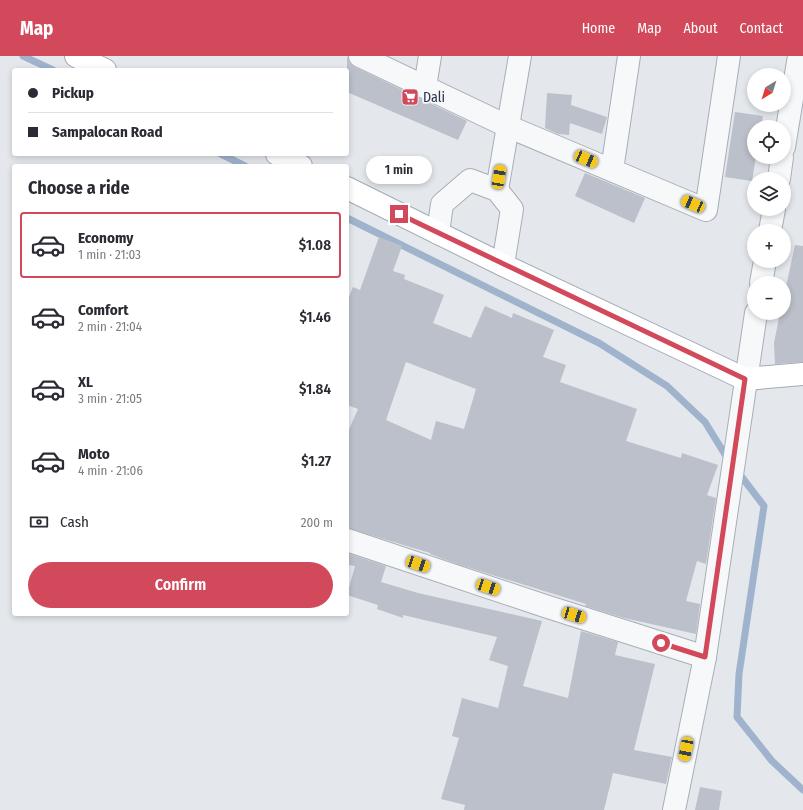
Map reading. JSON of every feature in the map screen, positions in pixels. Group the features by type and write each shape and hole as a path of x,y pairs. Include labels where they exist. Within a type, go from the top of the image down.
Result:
{"main road":[{"path":"76,56 101,68"},
{"path":"281,156 297,164"},
{"path":"349,189 502,265 745,379 803,374"}],"street":[{"path":"360,56 507,126 706,210 730,56"},
{"path":"425,87 430,56"},
{"path":"497,190 520,56"},
{"path":"612,170 629,56"},
{"path":"788,120 799,56"},
{"path":"438,233 442,204 470,180 497,190 512,209 502,265"},
{"path":"674,810 705,657 755,320"},
{"path":"349,541 545,606 705,657"}],"building":[{"path":"347,56 350,63 355,67 467,121 458,140 349,93 349,68 347,68"},
{"path":"547,93 572,95 571,105 607,117 602,134 570,123 569,135 558,134 545,128"},
{"path":"735,112 763,116 762,120 747,120 747,164 755,164 754,172 747,172 747,180 725,177"},
{"path":"585,173 645,198 634,223 575,196"},
{"path":"379,237 402,246 393,271 405,275 404,279 444,295 433,323 471,338 485,306 512,318 513,313 554,330 543,357 566,365 560,382 637,409 626,441 681,458 682,453 718,465 707,495 716,498 706,564 697,561 686,601 700,604 696,634 624,618 585,606 586,604 457,564 430,553 349,529 349,429 358,409 349,406 349,297 353,287 360,290","holes":["406,362 476,389 464,429 436,421 431,440 386,420"]},
{"path":"795,245 803,246 803,362 775,364 774,343 779,320 791,320 791,276 788,276"},
{"path":"349,554 386,566 381,582 418,593 542,621 523,686 568,698 581,631 618,642 615,655 655,664 634,750 672,757 666,784 613,773 604,810 464,810 465,805 441,799 459,738 452,736 462,698 498,708 508,666 489,660 497,637 403,615 403,618 377,609 378,605 349,596 349,588 355,566 349,565"},
{"path":"700,787 722,791 719,810 695,810"}],"waterway":[{"path":"23,56 49,68"},
{"path":"225,156 241,164"},
{"path":"349,219 599,343 667,386 705,422 729,461"},
{"path":"738,472 764,506 739,674 737,717 772,761 803,790"}],"place":[{"name":"Dali","path":"410,97"}],"route":[{"path":"399,214 502,265 745,379 705,657 661,643"}]}
